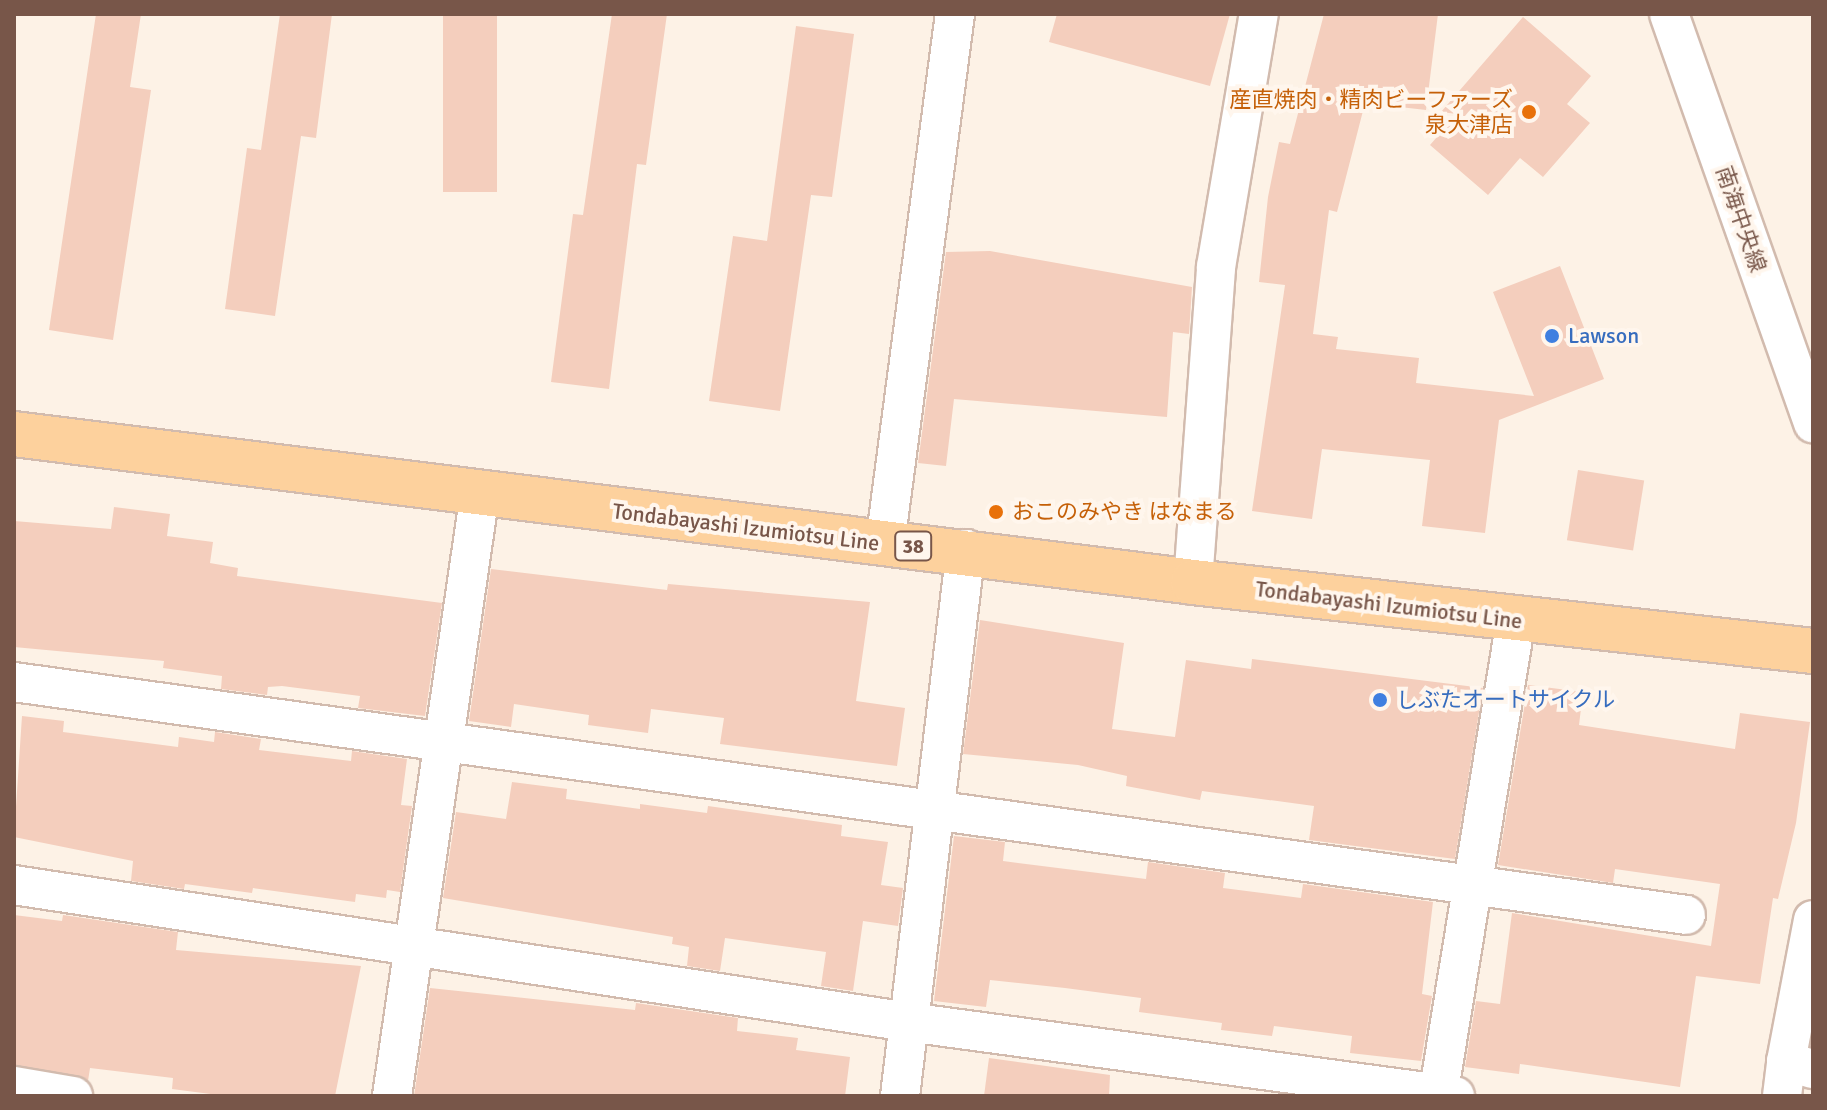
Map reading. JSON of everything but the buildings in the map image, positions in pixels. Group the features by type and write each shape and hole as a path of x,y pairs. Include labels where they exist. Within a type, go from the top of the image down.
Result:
{"main road":[{"name":"Tondabayashi Izumiotsu Line","path":"14,434 885,544 966,549 1193,582 1813,651"}],"street":[{"path":"885,544 955,14"},
{"path":"1193,582 1216,267 1259,14"},
{"name":"南海中央線","path":"1669,14 1813,423"},
{"path":"392,1096 480,493"},
{"path":"900,1096 966,549"},
{"path":"14,885 414,943 908,1022 1444,1095 1473,880 1516,620"},
{"path":"14,682 444,739 935,813 1473,880 1686,915"},
{"path":"1794,1075 1813,920"},
{"path":"14,1086 73,1096"}],"place":[{"name":"産直焼肉・精肉ビーファーズ 泉大津店","path":"1529,112"},
{"name":"Lawson","path":"1552,336"},
{"name":"おこのみやき はなまる","path":"996,512"},
{"name":"しぶたオートサイクル","path":"1380,700"}]}
